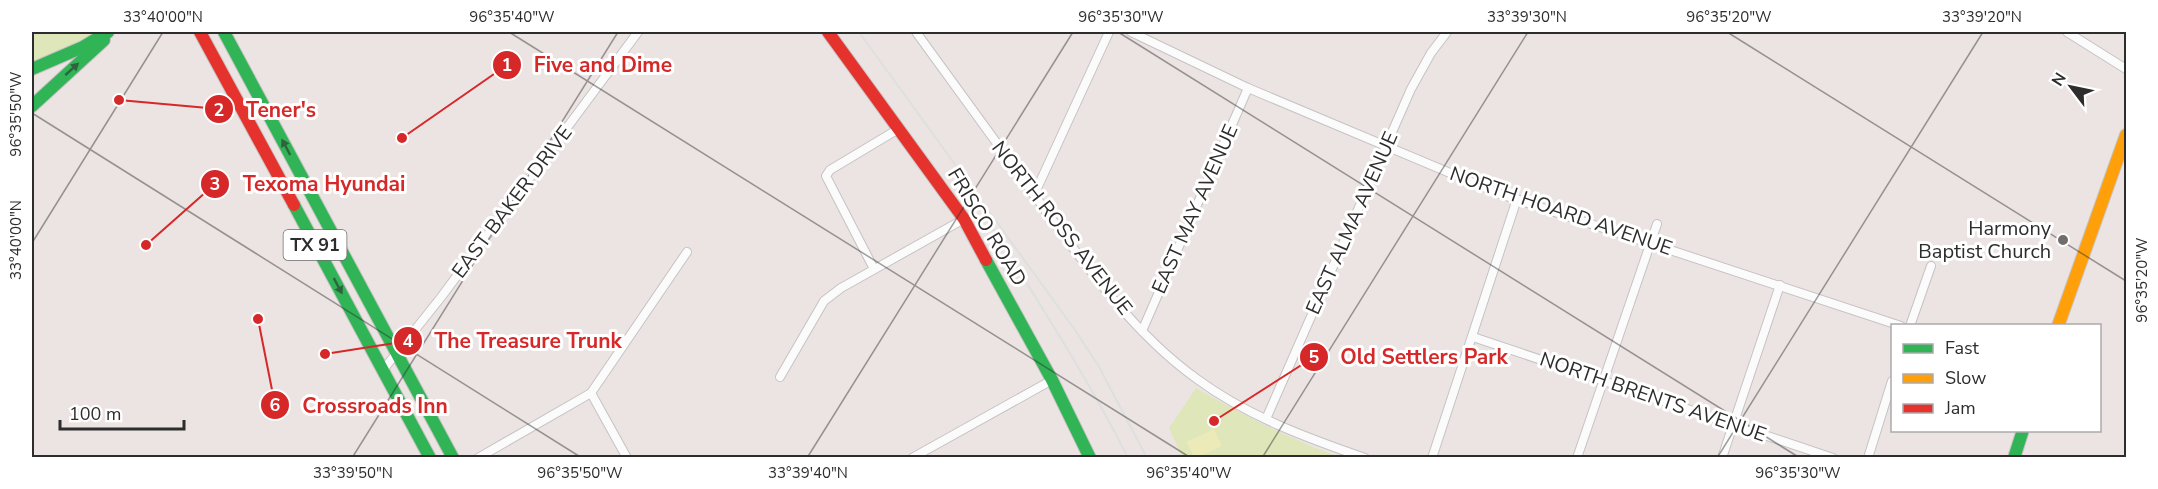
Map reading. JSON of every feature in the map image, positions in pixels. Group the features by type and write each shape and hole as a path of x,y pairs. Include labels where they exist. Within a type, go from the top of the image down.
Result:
{"main road":[{"path":"32,69 82,47 108,32"},
{"path":"32,106 112,32"},
{"name":"TX 91","path":"200,32 430,458"},
{"name":"TX 91","path":"224,32 453,458"},
{"name":"FRISCO ROAD","path":"828,32 964,219 1052,380 1090,458"},
{"path":"2059,324 2127,135"},
{"path":"2014,458 2022,432"}],"street":[{"name":"EAST BAKER DRIVE","path":"382,370 638,32"},
{"name":"NORTH ROSS AVENUE","path":"916,32 1061,234 1142,331 1166,355 1229,400 1266,419 1365,458"},
{"path":"1034,195 1109,32"},
{"name":"NORTH HOARD AVENUE","path":"1131,32 1248,88 1500,194 1895,324"},
{"name":"EAST ALMA AVENUE","path":"1266,419 1411,89 1431,53 1447,32"},
{"path":"2067,32 2127,69"},
{"name":"EAST MAY AVENUE","path":"1142,331 1248,88"},
{"path":"874,269 826,176 830,170 900,128"},
{"path":"1432,458 1516,199"},
{"path":"780,377 824,301 841,288 964,219"},
{"path":"1577,458 1658,224"},
{"path":"478,458 591,393 687,252"},
{"path":"1911,324 1931,266"},
{"path":"1722,458 1780,285"},
{"name":"NORTH BRENTS AVENUE","path":"1473,337 1833,458"},
{"path":"912,458 1052,380"},
{"path":"1868,458 1891,387"},
{"path":"591,393 627,458"}],"green space":[{"path":"38,32 96,32 32,63 32,37"},
{"path":"1196,388 1266,426 1339,457 1182,457 1169,428"},
{"path":"1214,429 1222,446 1199,457 1194,457 1186,442"}],"railway":[{"path":"859,32 1075,330 1098,365 1147,458"},
{"path":"982,211 1076,364 1128,458"}],"traffic: fast":[{"path":"32,69 83,47 108,32"},
{"path":"224,32 453,458"},
{"path":"32,106 104,40"},
{"path":"294,205 430,458"},
{"path":"986,260 1052,380 1090,458"},
{"path":"2014,458 2022,432"}],"traffic: slow":[{"path":"2059,324 2126,135"}],"traffic: jam":[{"path":"200,32 294,205"},
{"path":"828,32 964,219 986,260"}],"place":[{"name":"Tener's","path":"119,100"},
{"name":"Five and Dime","path":"402,138"},
{"name":"Harmony Baptist Church","path":"2063,240"},
{"name":"Texoma Hyundai","path":"146,245"},
{"name":"Crossroads Inn","path":"258,319"},
{"name":"The Treasure Trunk","path":"325,354"},
{"name":"Old Settlers Park","path":"1214,421"}]}
